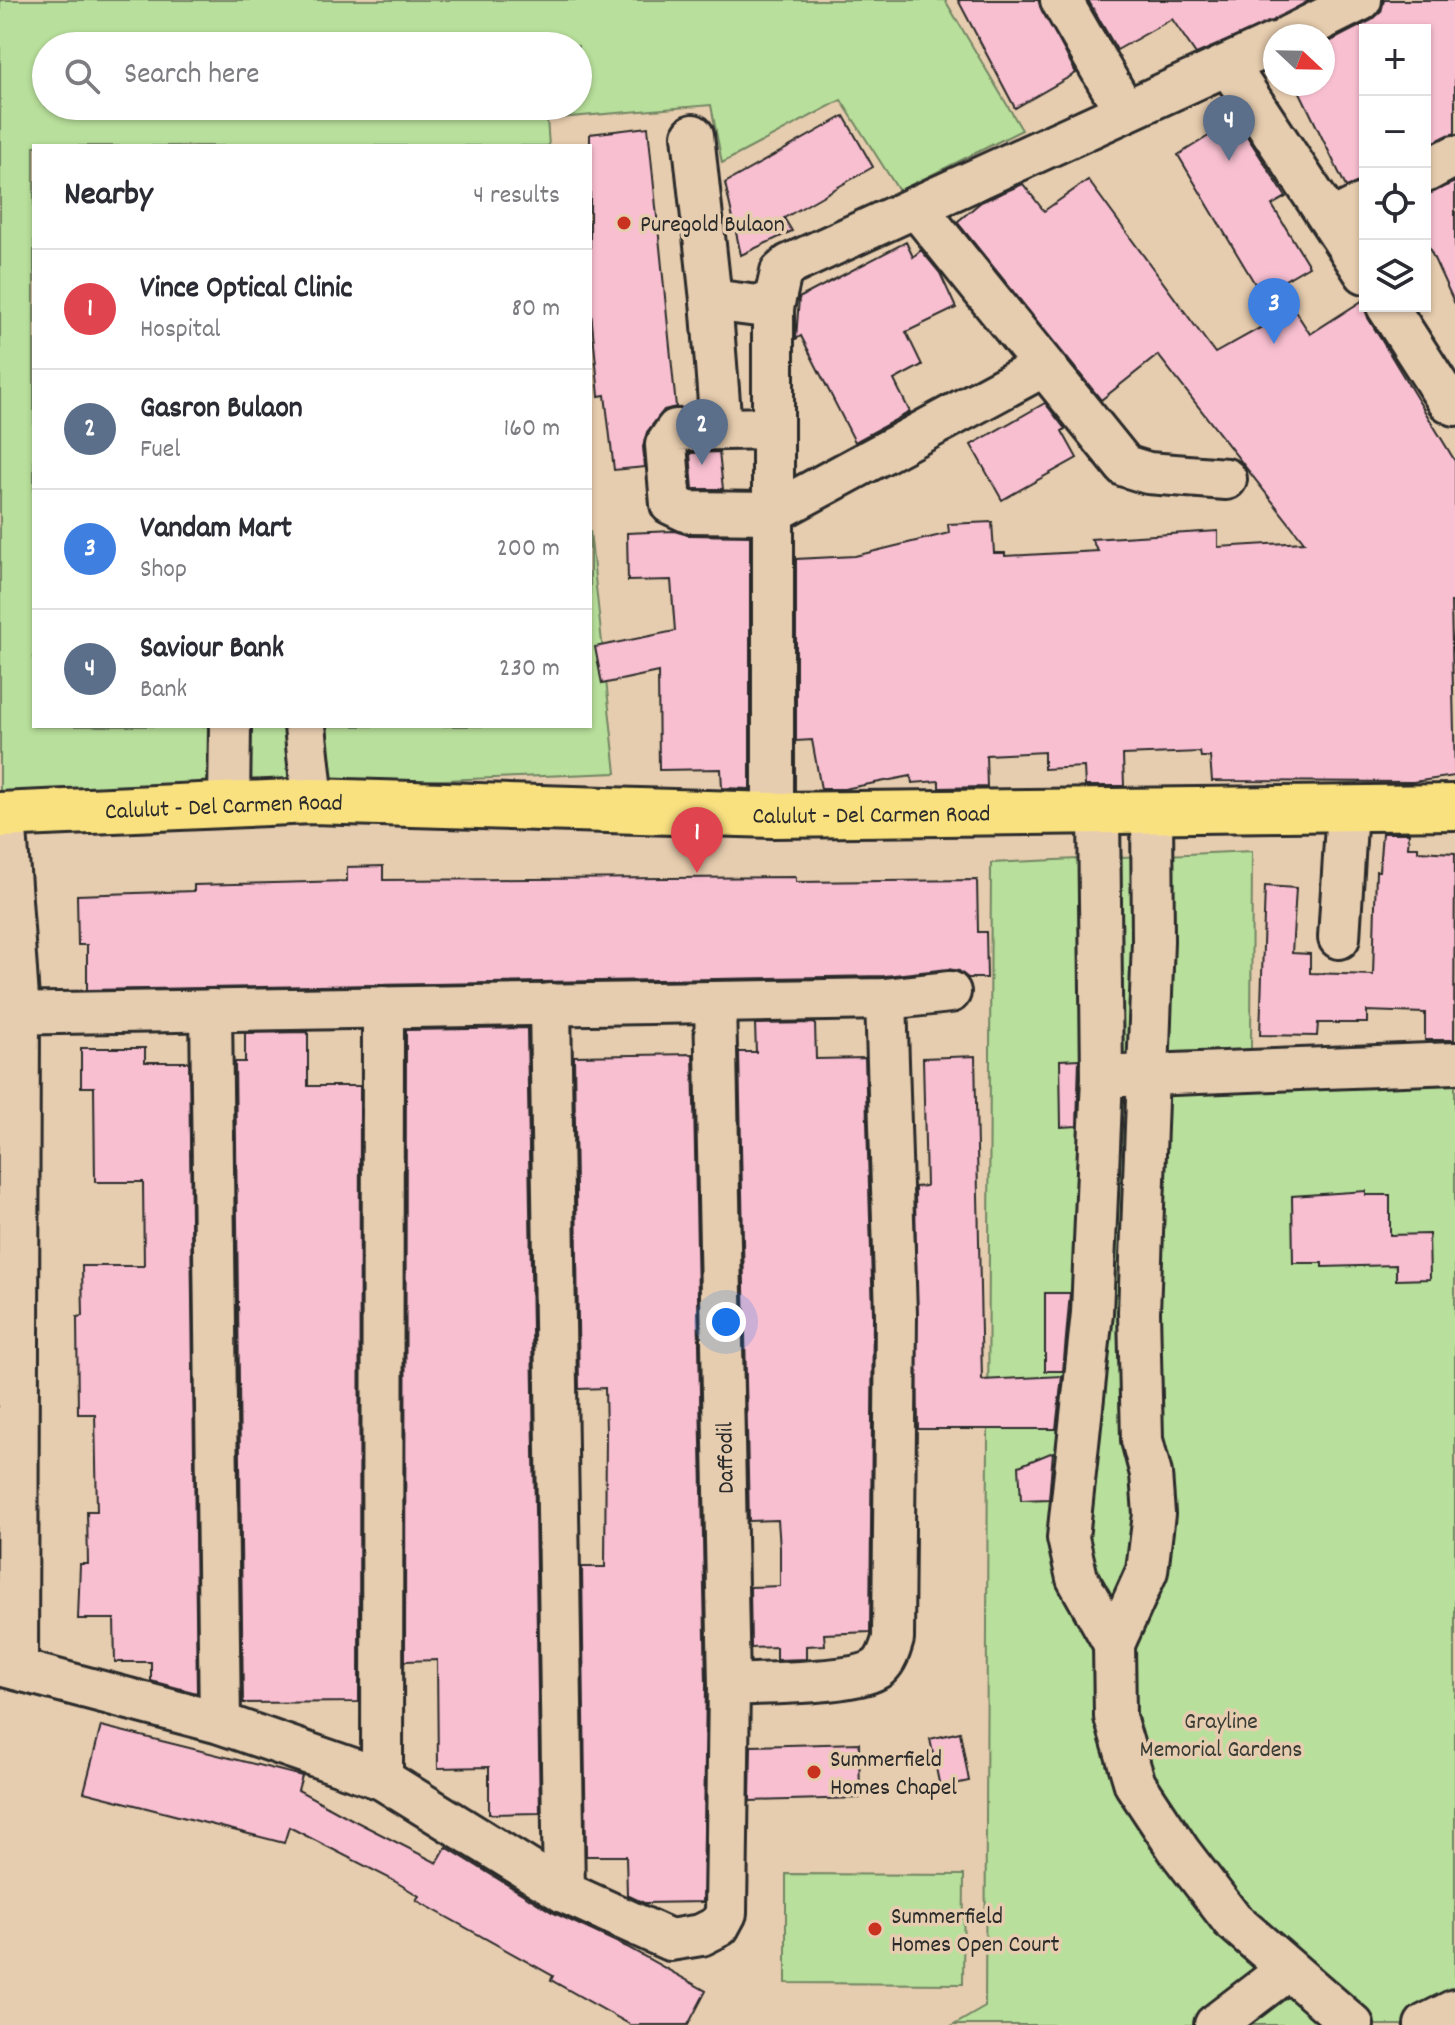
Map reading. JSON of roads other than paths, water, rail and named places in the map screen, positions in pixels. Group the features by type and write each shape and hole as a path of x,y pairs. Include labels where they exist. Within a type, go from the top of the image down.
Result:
{"main road":[{"name":"Calulut - Del Carmen Road","path":"3,815 313,801 773,815 1152,813 1455,807"}],"street":[{"path":"1061,0 1125,111"},
{"path":"1313,24 1361,0"},
{"path":"773,815 773,308 781,272 789,265 1263,49"},
{"path":"1228,65 1348,212 1359,251"},
{"path":"693,135 721,428"},
{"path":"1431,169 1455,156"},
{"path":"916,207 1125,466 1148,473 1226,479"},
{"path":"711,300 773,308"},
{"path":"1391,312 1448,401 1455,405"},
{"path":"772,428 684,428 671,436 666,445 671,504 688,512 772,513 1044,366"},
{"path":"229,803 230,728"},
{"path":"305,728 313,801"},
{"path":"1339,938 1347,808"},
{"path":"1099,813 1102,1077 1092,1313 1081,1441 1068,1538 1077,1578 1114,1644"},
{"path":"1152,813 1149,1075 1139,1312 1142,1440 1151,1474 1154,1514 1147,1571 1114,1644 1115,1717 1135,1784 1180,1852 1232,1920 1353,2025"},
{"path":"3,815 10,1013 9,1667 220,1723 382,1779 564,1892"},
{"path":"1102,901 1153,900"},
{"path":"10,1013 886,999 950,992"},
{"path":"729,1685 855,1677 878,1669 887,1657 893,1639 896,1314 886,999"},
{"name":"Daffodil","path":"564,1892 670,1940 701,1935 719,1926 726,1913 729,1685 715,1002"},
{"path":"550,1004 564,1892"},
{"path":"382,1779 383,1007"},
{"path":"211,1010 220,1723"},
{"path":"1102,1077 1455,1063"},
{"path":"1092,1313 1139,1312"},
{"path":"1081,1441 1142,1440"},
{"path":"1215,2025 1287,1970"},
{"path":"1425,2025 1455,2010"}],"place":[{"name":"Saviour Bank","path":"1229,161"},
{"name":"Puregold Bulaon","path":"624,223"},
{"name":"Vandam Mart","path":"1274,344"},
{"name":"Gasron Bulaon","path":"702,465"},
{"name":"Vince Optical Clinic","path":"697,873"},
{"name":"Summerfield Homes Chapel","path":"814,1772"},
{"name":"Summerfield Homes Open Court","path":"875,1929"}],"park label":[{"name":"Grayline Memorial Gardens","path":"1221,1734"}]}
